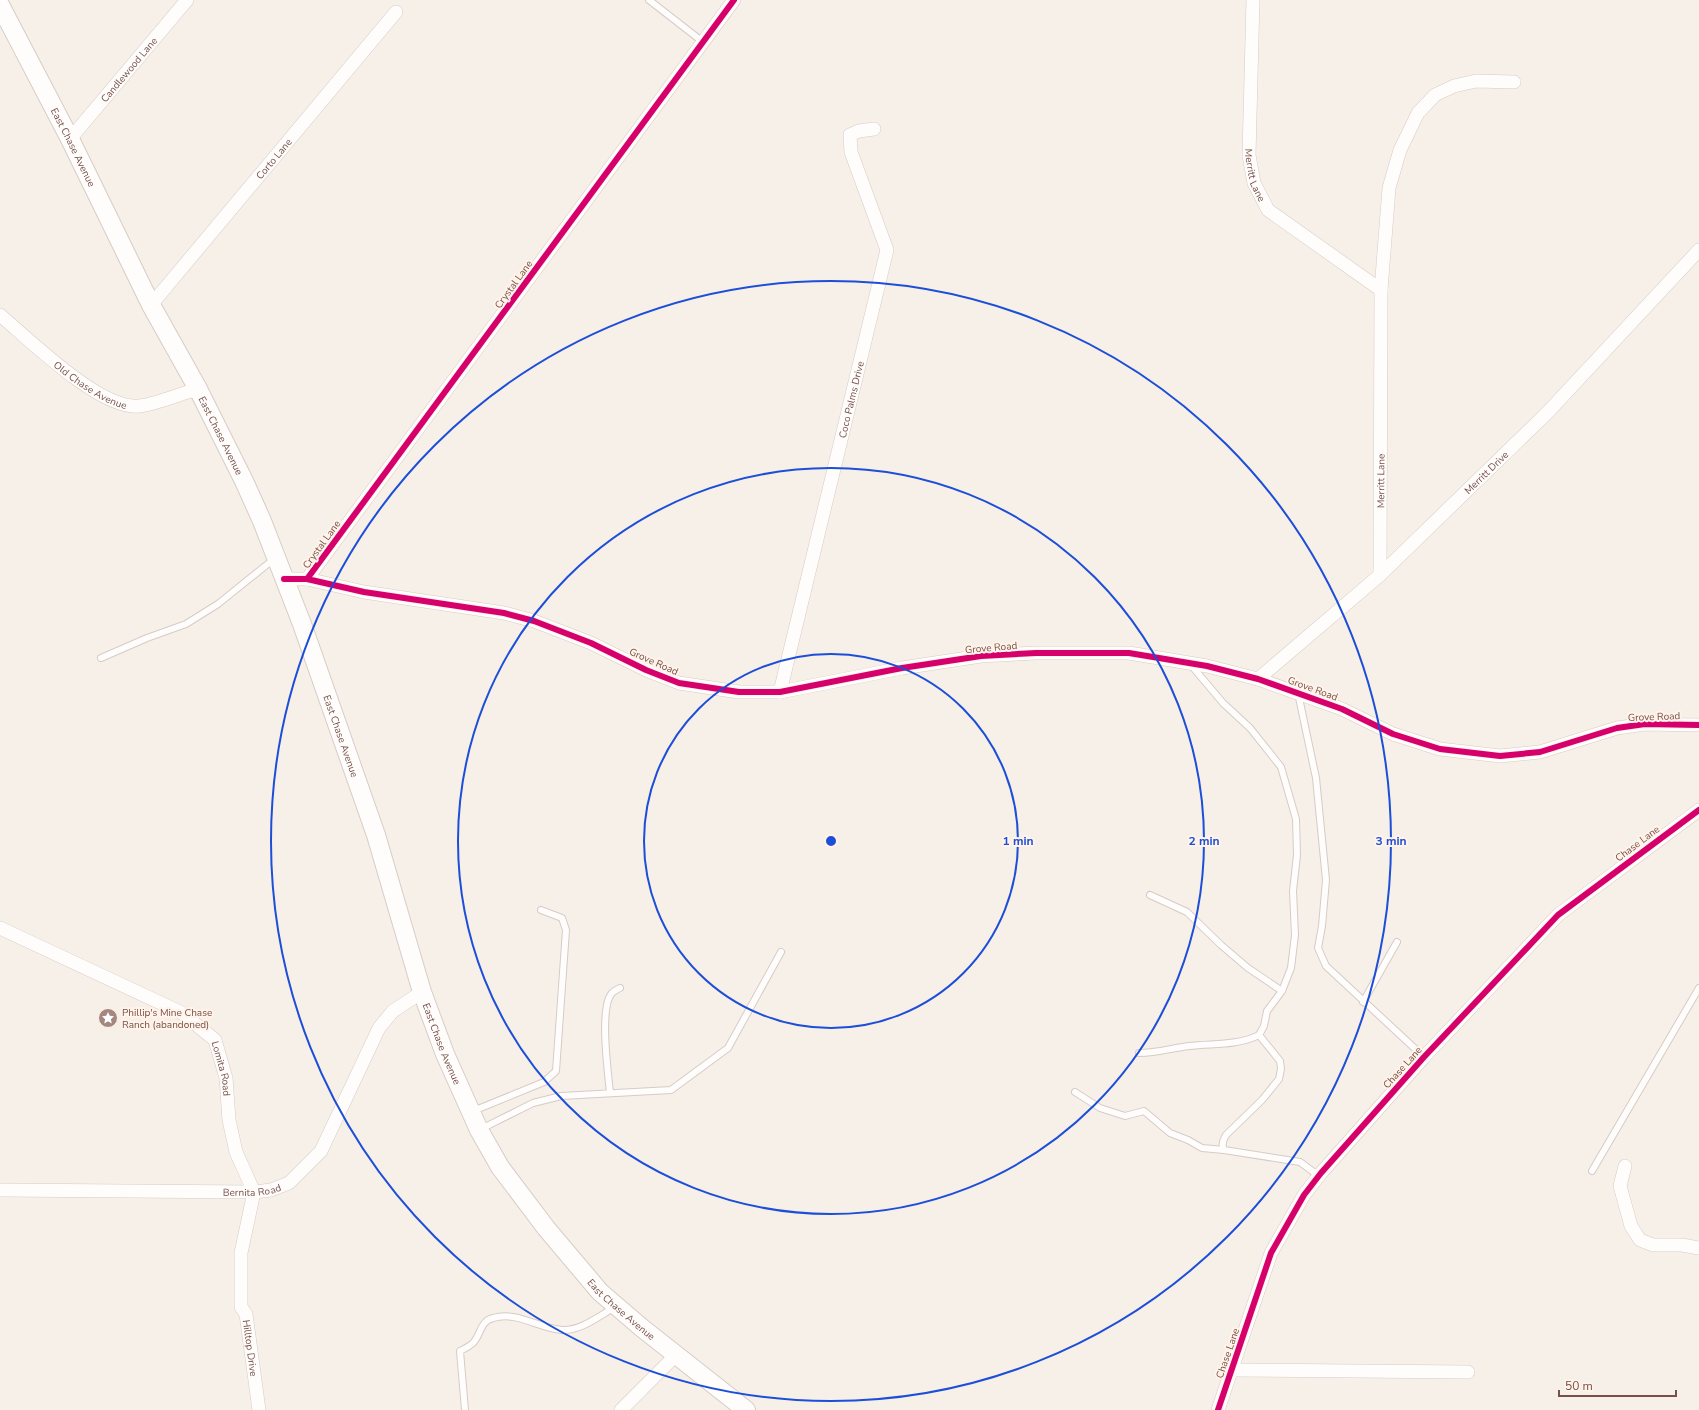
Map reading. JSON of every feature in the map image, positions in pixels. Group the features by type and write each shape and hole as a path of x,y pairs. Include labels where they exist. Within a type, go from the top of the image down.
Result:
{"main road":[{"name":"East Chase Avenue","path":"0,5 70,139 151,305 198,389 244,481 277,557 376,835 422,992 445,1054 480,1130 500,1167 546,1228 600,1292 676,1355 746,1410"}],"street":[{"name":"Candlewood Lane","path":"70,139 187,0"},
{"name":"Crystal Lane","path":"308,579 734,0"},
{"name":"Merritt Lane","path":"1253,0 1249,155 1254,182 1268,210 1381,290"},
{"name":"Corto Lane","path":"151,305 396,12"},
{"name":"Merritt Lane","path":"1380,575 1381,290 1389,188 1400,150 1418,113 1435,95 1454,86 1476,81 1514,82"},
{"name":"Coco Palms Drive","path":"780,692 887,250 851,152 850,135 859,130 874,129"},
{"name":"Merritt Drive","path":"1258,679 1380,575 1547,413 1699,250"},
{"name":"Old Chase Avenue","path":"0,315 86,387 121,405 139,406 198,389"},
{"name":"Grove Road","path":"284,579 308,579 364,592 504,613 534,621 591,643 646,670 679,683 739,692 780,692 902,668 982,656 1036,652 1129,653 1206,666 1258,679 1298,692 1342,709 1393,734 1440,749 1500,756 1540,752 1616,728 1645,724 1699,725"},
{"name":"Chase Lane","path":"1218,1410 1271,1253 1304,1195 1319,1176 1424,1057 1558,915 1699,810"},
{"name":"Lomita Road","path":"0,928 182,1013 215,1040 226,1078 230,1120 236,1152 254,1192"},
{"name":"Bernita Road","path":"0,1190 254,1192 271,1190 289,1183 321,1151 379,1028 393,1010 422,992"},
{"path":"1625,1166 1620,1186 1630,1226 1640,1240 1653,1245 1682,1245 1699,1248"},
{"name":"Hilltop Drive","path":"254,1192 241,1253 241,1307 246,1314 259,1410"},
{"path":"621,1410 676,1355"},
{"path":"1232,1370 1468,1372"}],"lane":[{"path":"649,0 703,42"},
{"path":"101,658 186,624 218,604 277,557"},
{"path":"1140,1053 1164,1052 1177,1048 1205,1044 1219,1045 1248,1040 1259,1035 1264,1026 1267,1010 1282,991 1291,968 1295,935 1293,891 1297,855 1296,819 1281,767 1250,728 1223,703 1190,664"},
{"path":"1298,692 1316,778 1326,880 1322,926 1318,948 1326,966 1424,1057"},
{"path":"1150,895 1187,912 1220,945 1248,968 1282,991"},
{"path":"471,1112 544,1082 556,1071 566,930 562,918 541,910"},
{"path":"1364,1002 1397,942"},
{"path":"480,1130 533,1103 561,1096 610,1092 671,1090 728,1048 782,952"},
{"path":"610,1092 605,1031 607,1004 612,993 620,988"},
{"path":"1592,1171 1699,988"},
{"path":"1224,1150 1223,1141 1226,1135 1262,1100 1279,1079 1281,1069 1280,1061 1259,1035"},
{"path":"1075,1092 1100,1108 1125,1116 1144,1111 1170,1133 1188,1140 1202,1148 1300,1162 1319,1176"},
{"path":"465,1410 460,1351 473,1343 481,1326 492,1318 510,1315 535,1324 562,1330 579,1327 616,1306"}],"cycle path":[{"path":"307,579 734,0"},
{"path":"284,579 307,579 364,592 504,613 534,621 591,643 646,670 679,683 739,692 780,692 902,668 981,656 1036,653 1129,653 1207,666 1258,679 1342,709 1393,734 1440,749 1500,756 1540,752 1617,728 1645,724 1699,725"},
{"path":"1218,1410 1271,1253 1304,1195 1321,1173 1424,1057 1558,915 1699,810"}],"place":[{"name":"Phillip's Mine Chase Ranch (abandoned)","path":"108,1018"}]}
